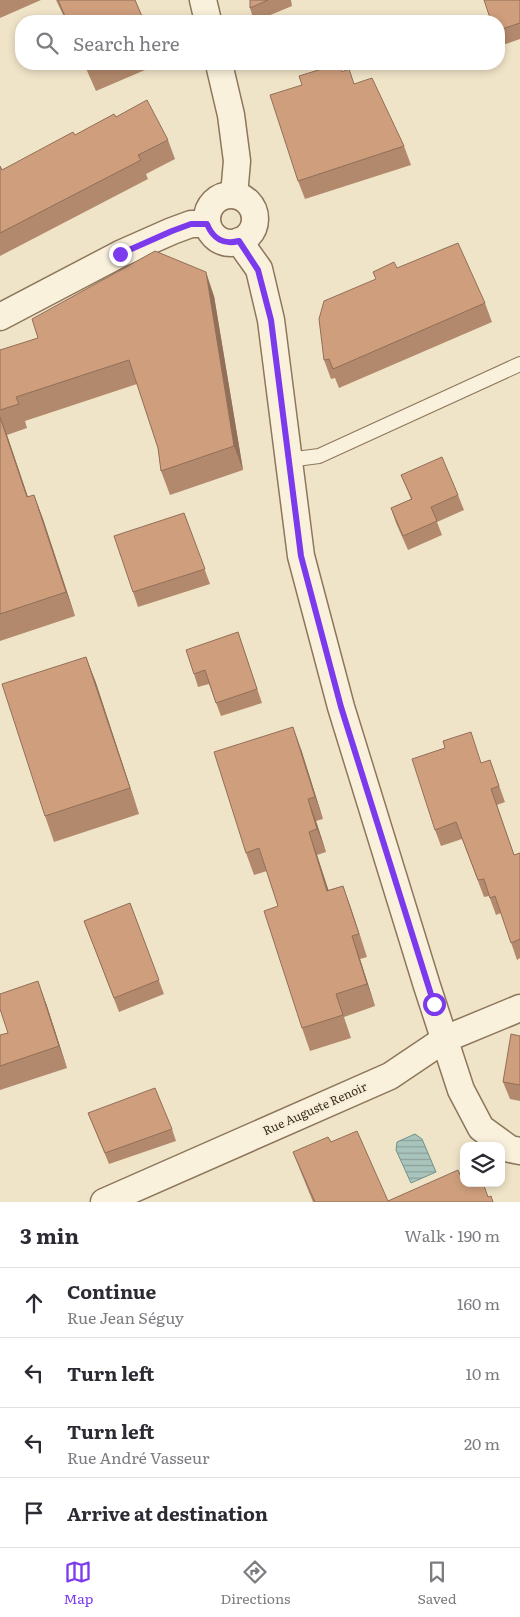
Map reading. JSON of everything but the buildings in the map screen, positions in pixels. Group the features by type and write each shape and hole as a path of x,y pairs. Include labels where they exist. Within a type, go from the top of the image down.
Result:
{"street":[{"path":"203,0 207,15"},
{"path":"220,70 231,115 237,162 234,195"},
{"path":"234,195 248,202 254,216 254,224 246,238 231,243 223,242 210,232 207,217 213,203 219,198 234,195"},
{"path":"0,317 137,246 191,224 207,224"},
{"path":"239,241 258,270 271,320 301,556 341,707 427,986 461,1090 481,1128 510,1149 520,1151"},
{"name":"Rue Auguste Renoir","path":"104,1202 390,1076 445,1039 520,1008"}],"lane":[{"path":"288,460 319,456 520,364"}],"water":[{"path":"415,1134 422,1139 436,1172 411,1183 396,1150 397,1142"}],"route":[{"path":"120,254 191,224 207,224 210,232 223,242 239,241 258,270 271,320 301,556 341,707 434,1004"}]}
